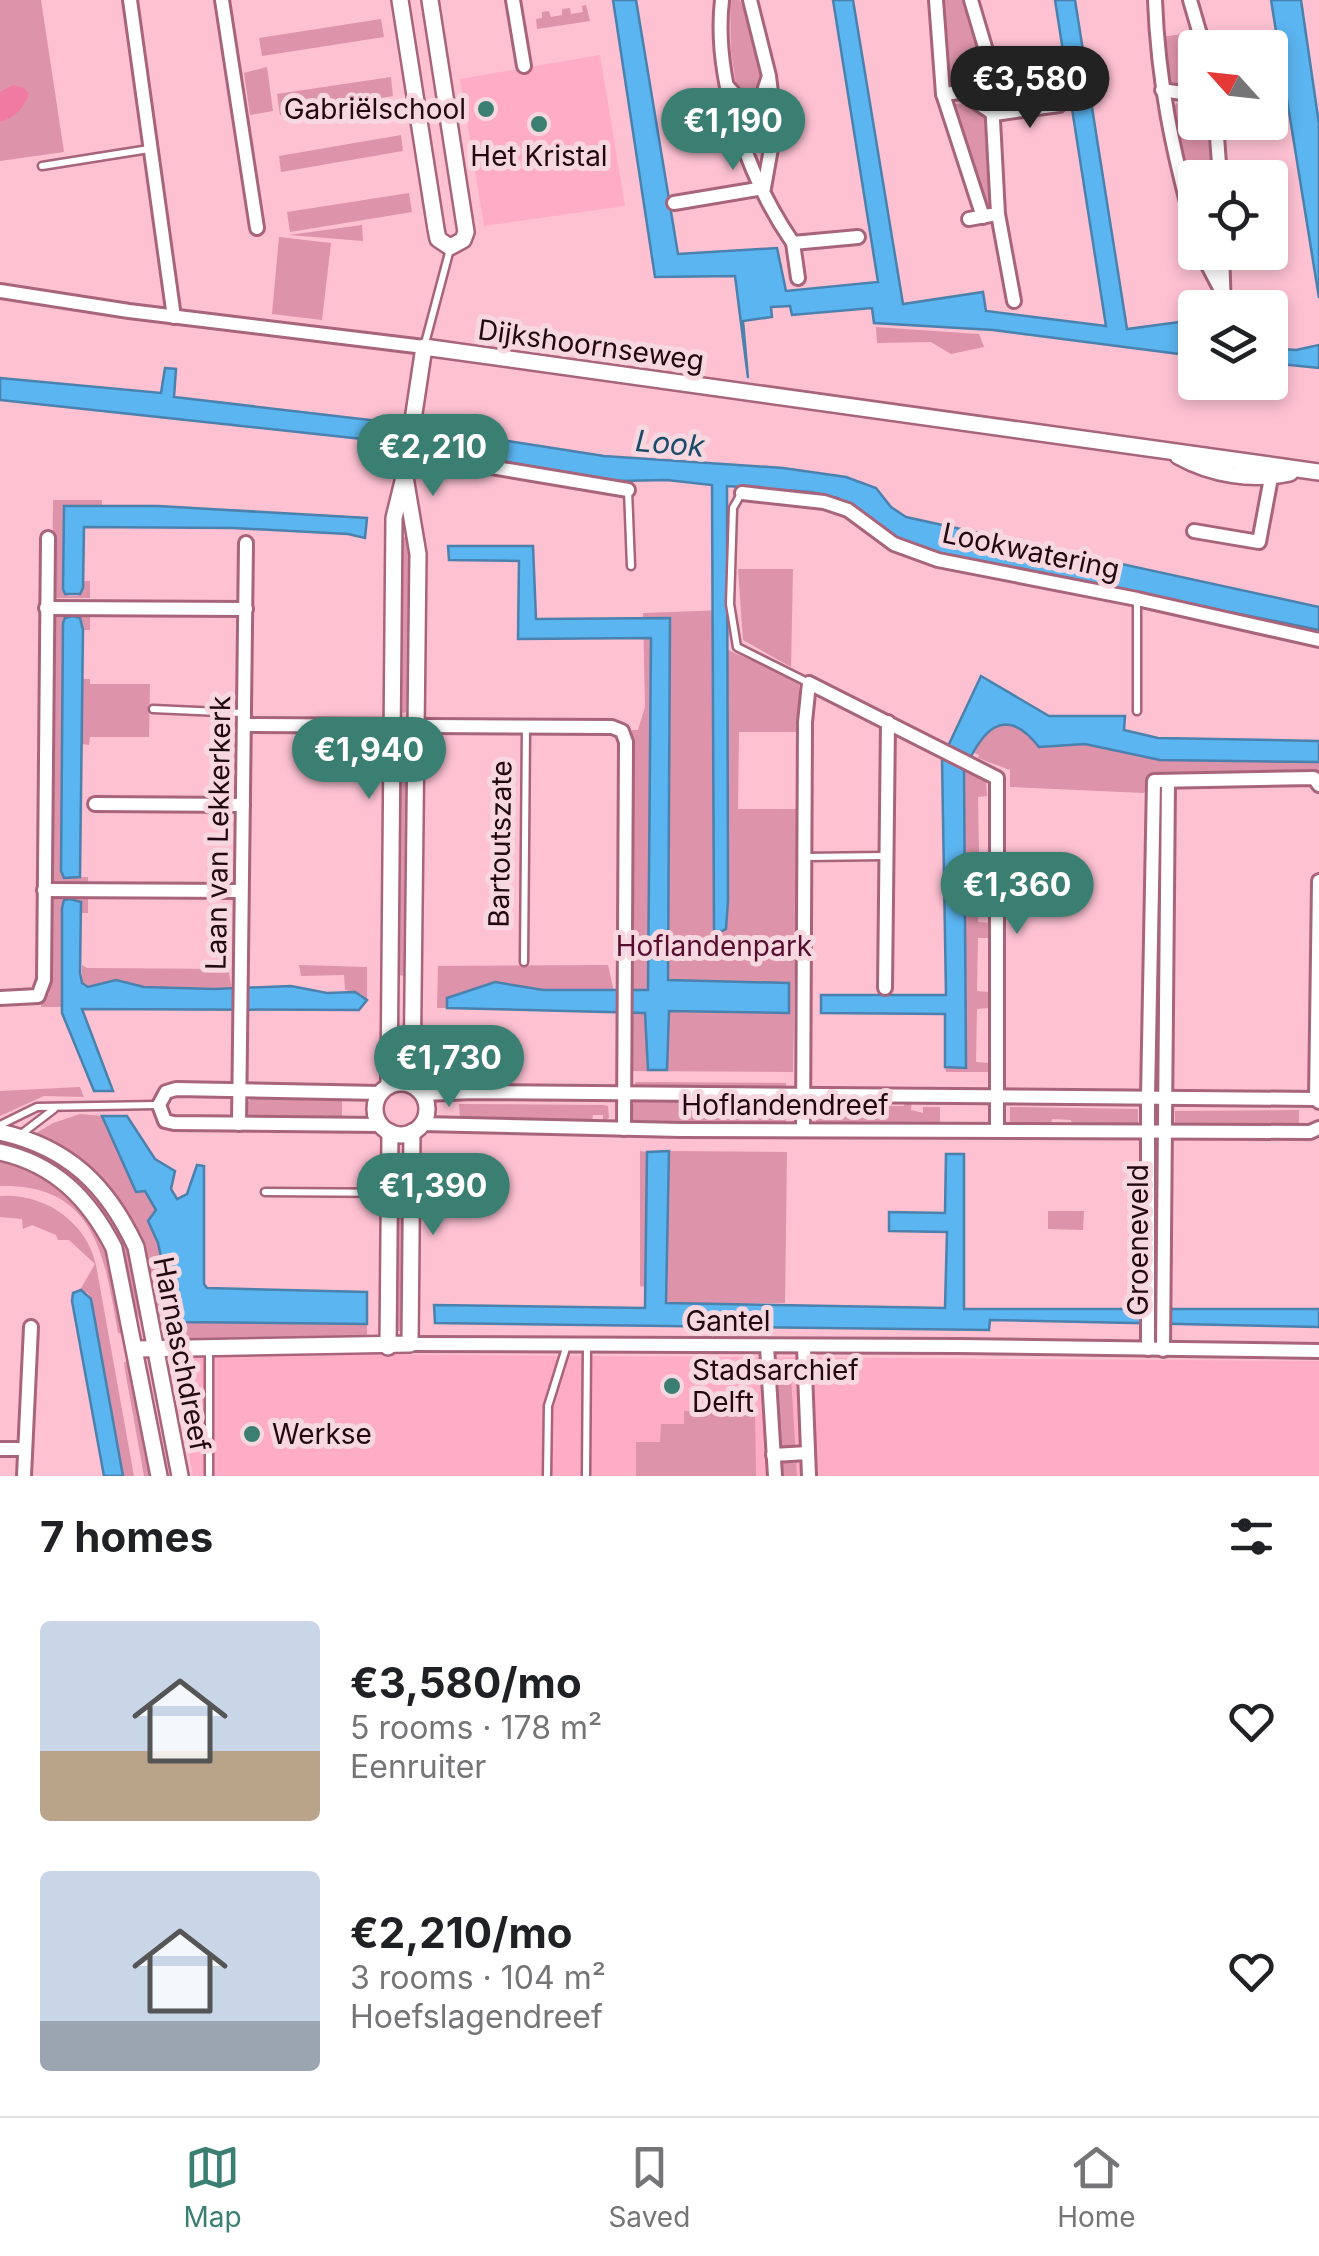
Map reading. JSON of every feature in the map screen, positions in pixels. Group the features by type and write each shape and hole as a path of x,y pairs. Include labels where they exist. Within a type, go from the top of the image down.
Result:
{"street":[{"path":"130,0 174,317"},
{"path":"222,0 257,228"},
{"path":"400,0 436,230 438,239 450,248 463,240 466,232 430,0"},
{"path":"513,0 524,66"},
{"path":"722,0 726,86 737,132 793,243 798,278"},
{"path":"750,0 770,76 774,139 764,188"},
{"path":"936,0 943,94 976,218 998,214"},
{"path":"971,0 990,64 998,214 1014,301"},
{"path":"1156,0 1162,90 1178,172"},
{"path":"1190,0 1199,30"},
{"path":"943,94 961,92 990,64"},
{"path":"726,86 739,100 751,102 762,97 770,76"},
{"path":"1162,90 1178,92"},
{"path":"961,92 994,114 1059,105"},
{"path":"674,204 764,188"},
{"path":"793,243 858,236"},
{"name":"Dijkshoornseweg","path":"0,290 174,317 424,346 1174,454 1200,468 1262,478 1272,471 1312,471"},
{"path":"388,1346 386,1128 376,1109 385,1090 394,536 424,346"},
{"path":"407,450 628,490"},
{"path":"1194,531 1259,542 1272,471"},
{"path":"405,473 416,533 417,1090"},
{"name":"Lookwatering","path":"742,493 824,502 848,510 894,544 938,560 1319,640"},
{"path":"394,536 400,531 416,533"},
{"path":"0,998 32,999 43,991 48,538"},
{"name":"Laan van Lekkerkerk","path":"239,1124 246,543"},
{"path":"46,608 246,608"},
{"path":"803,1130 805,699 809,683 997,778 997,1130"},
{"name":"Bartoutszate","path":"244,719 392,727 619,728 625,736 624,1128"},
{"path":"884,988 888,722"},
{"path":"1161,781 1314,778 1319,785"},
{"path":"1156,1131 1148,1097 1161,781"},
{"path":"1156,1131 1163,1097 1161,781"},
{"path":"95,804 243,805"},
{"path":"1318,1101 1319,882"},
{"path":"44,890 241,891"},
{"path":"410,1344 412,1193 417,1128 427,1106 417,1090 403,1083 385,1090 176,1090 166,1092 159,1105 165,1121 174,1124 417,1128"},
{"name":"Hoflandendreef","path":"417,1090 996,1094 1318,1101"},
{"name":"Harnaschdreef","path":"0,1128 63,1157 88,1174 107,1195 136,1247 180,1476"},
{"name":"Hoflandendreef","path":"417,1128 1310,1132 1319,1128"},
{"name":"Groeneveld","path":"1155,1344 1156,1131"},
{"name":"Harnaschdreef","path":"0,1152 30,1160 79,1193 99,1218 114,1248 159,1476"},
{"path":"24,1476 31,1327"},
{"name":"Gantel","path":"136,1348 1155,1344 1319,1351"},
{"path":"767,1346 775,1476"},
{"path":"804,1347 809,1476"},
{"path":"0,1448 25,1450"},
{"path":"774,1455 808,1453"}],"lane":[{"path":"42,166 150,148"},
{"path":"424,346 450,248"},
{"path":"628,490 631,566"},
{"path":"742,493 732,508 730,604 737,647 809,683"},
{"path":"1137,599 1137,712"},
{"path":"153,710 244,719"},
{"name":"Bartoutszate","path":"524,962 526,727"},
{"path":"804,857 884,856"},
{"path":"0,1128 37,1107 159,1105"},
{"path":"0,1143 18,1136 55,1109"},
{"path":"265,1192 412,1193"},
{"path":"547,1476 548,1406 567,1345"},
{"path":"586,1476 587,1345"},
{"path":"209,1346 210,1476"}],"shaded area":[{"name":"Het Kristal","path":"600,55 625,206 484,226 460,79"},
{"path":"14,85 29,94 18,112 0,122 0,92"},
{"path":"170,1353 1319,1361 1319,1476 193,1476"}],"green space":[{"path":"0,0 41,0 64,152 0,161"},
{"path":"730,0 740,0 761,70 759,84 745,95 737,91"},
{"path":"944,0 964,0 978,44 976,62 959,80 945,71"},
{"path":"586,5 590,21 537,29 536,19 542,18 542,12 549,11 551,17 570,8 571,14 583,12 582,6"},
{"path":"381,19 384,37 262,56 259,38"},
{"path":"1178,35 1178,84 1171,82 1165,65 1163,37"},
{"path":"267,67 273,111 250,115 244,73"},
{"path":"391,77 393,96 280,115 277,94"},
{"path":"963,103 987,122 991,202 987,207 953,110 956,104"},
{"path":"1176,103 1178,140 1173,112"},
{"path":"759,106 764,110 764,149 760,152 756,151 742,114"},
{"path":"401,135 403,151 281,172 279,156"},
{"path":"1178,140 1212,140 1215,160 1182,160"},
{"path":"409,193 412,212 290,232 287,212"},
{"path":"362,225 363,241 289,235"},
{"path":"279,237 331,243 322,320 272,314"},
{"path":"876,327 979,334 984,347 951,354 931,342 877,343"},
{"path":"53,500 102,500 102,506 64,506 63,589 69,596 78,596 83,581 90,581 90,598 52,598"},
{"path":"401,538 412,541 411,709 404,713 398,711"},
{"path":"738,569 793,569 791,667 743,640"},
{"name":"Hoflandenpark","path":"726,610 728,650 799,681 799,732 739,732 738,809 798,809 793,1072 629,1071 629,1022 633,1022 631,737 632,730 638,730 645,707 643,613"},
{"path":"90,614 90,630 83,630 81,620 67,617 63,623 61,871 64,878 88,877 88,882 50,881 53,617"},
{"path":"81,679 90,679 90,684 150,684 149,737 90,737 89,745 81,744"},
{"path":"1006,724 1023,729 1040,747 1085,744 1160,760 1319,762 1319,775 1154,773 1144,793 1010,787 1010,770 972,752 992,726"},
{"path":"396,746 412,746 410,976 394,975"},
{"path":"964,771 986,781 987,796 978,797 979,852 990,853 990,868 978,869 978,922 990,923 989,938 978,938 977,991 989,992 989,1008 977,1009 976,1062 988,1063 988,1072 946,1072 945,1067 966,1067"},
{"path":"55,897 88,898 88,913 81,913 81,902 62,908 62,1007 41,1007 49,994 51,901"},
{"path":"82,965 228,969 232,989 144,987 116,980 88,987 82,983"},
{"path":"299,965 367,967 367,1000 345,990 344,975 301,976"},
{"path":"608,965 614,992 543,990 495,982 452,995 447,998 447,1008 437,1008 438,966"},
{"path":"786,1083 786,1090 639,1089 634,1085"},
{"path":"80,1087 84,1097 44,1096 0,1116 0,1091"},
{"path":"255,1096 342,1098 342,1122 251,1119 246,1111 247,1102"},
{"path":"640,1098 786,1099 786,1125 640,1124 632,1120 629,1106"},
{"path":"905,1100 912,1100 911,1110 923,1113 923,1107 940,1107 940,1124 816,1123 816,1106 904,1106"},
{"path":"459,1104 604,1105 608,1106 609,1118 603,1121 603,1115 593,1115 592,1121 473,1121 460,1117"},
{"path":"1010,1107 1138,1109 1138,1126 1072,1125 1071,1120 1052,1119 1051,1125 1010,1124"},
{"path":"1299,1110 1299,1124 1175,1125 1175,1111"},
{"path":"80,1114 102,1116 136,1192 145,1191 156,1210 149,1221 158,1243 175,1322 367,1324 367,1338 183,1338 166,1330 155,1314 131,1226 33,1135"},
{"path":"23,1144 71,1170 103,1201 131,1261 144,1326 134,1307 122,1254 111,1233 72,1194 14,1151"},
{"path":"640,1151 647,1152 646,1287 640,1286"},
{"path":"669,1151 787,1152 785,1303 665,1303"},
{"path":"0,1158 47,1180 87,1213 106,1244 113,1265 127,1335 118,1333 101,1253 77,1212 58,1197 32,1188 0,1186"},
{"path":"0,1196 32,1199 61,1213 91,1249 96,1265 134,1476 123,1476 91,1299 80,1290 95,1264 69,1240 58,1240 56,1235 32,1225 23,1229 22,1219 0,1217"},
{"path":"407,1201 405,1331 394,1331 394,1204"},
{"path":"1048,1211 1084,1211 1083,1230 1048,1229"},
{"path":"131,1358 153,1476 144,1476 124,1363"},
{"path":"780,1371 791,1376 797,1476 782,1476 777,1376"},
{"path":"684,1411 755,1411 756,1476 636,1476 636,1442 660,1442 661,1424 684,1424"}],"water":[{"path":"613,0 636,0 678,254 777,248 786,291 878,282 833,0 853,0 903,304 983,292 986,311 1106,326 1055,0 1075,0 1127,329 1178,322 1178,354 993,330 874,323 872,308 792,315 790,306 771,307 772,317 743,321 748,378 735,276 655,277"},
{"path":"1271,0 1301,0 1319,124 1319,298 1288,106 1288,30 1276,30"},
{"path":"1319,345 1319,368 1288,365 1288,349"},
{"path":"165,368 176,369 174,397 387,422 604,456 783,468 846,477 876,488 891,507 906,517 1319,607 1319,630 927,551 889,535 855,507 837,498 811,492 727,486 728,901 726,929 718,933 714,930 712,485 667,480 617,481 381,441 0,400 0,378 161,393"},
{"path":"64,506 158,506 367,518 365,538 233,528 84,527 83,588 80,594 65,594"},
{"path":"448,546 533,546 536,619 670,618 668,980 789,983 789,1013 669,1011 667,1070 648,1070 645,1013 447,1008 447,998 495,982 543,990 648,990 651,638 518,639 519,561 449,560"},
{"path":"73,616 80,618 83,630 80,877 64,878 63,623"},
{"path":"981,676 1049,716 1125,716 1124,730 1158,738 1319,741 1319,762 1160,760 1085,744 1039,747 1015,726 1004,725 986,734 964,771 966,1068 945,1067 945,1014 821,1013 821,995 946,995 942,759"},
{"path":"64,900 81,902 80,973 82,983 88,987 116,980 144,987 291,986 327,993 355,992 367,1000 359,1010 82,1009 113,1091 94,1091 62,1013 62,908"},
{"path":"102,1116 127,1116 155,1159 175,1171 171,1189 177,1199 187,1194 197,1165 204,1166 207,1288 367,1292 367,1324 175,1322 158,1243 148,1221 156,1210 145,1191 136,1192"},
{"path":"669,1151 666,1303 945,1308 947,1232 889,1231 889,1212 945,1213 946,1154 964,1154 964,1309 1319,1309 1319,1327 990,1320 989,1330 435,1323 434,1305 645,1308 647,1152"},
{"path":"81,1290 91,1299 123,1476 104,1476 72,1301 73,1293"}],"pier":[{"path":"392,418 431,425 427,451 388,446"}],"place":[{"name":"Gabriëlschool","path":"486,109"},
{"name":"Het Kristal","path":"539,124"},
{"name":"Stadsarchief Delft","path":"672,1386"},
{"name":"Werkse","path":"252,1434"}],"water label":[{"name":"Look","path":"670,444"}]}
